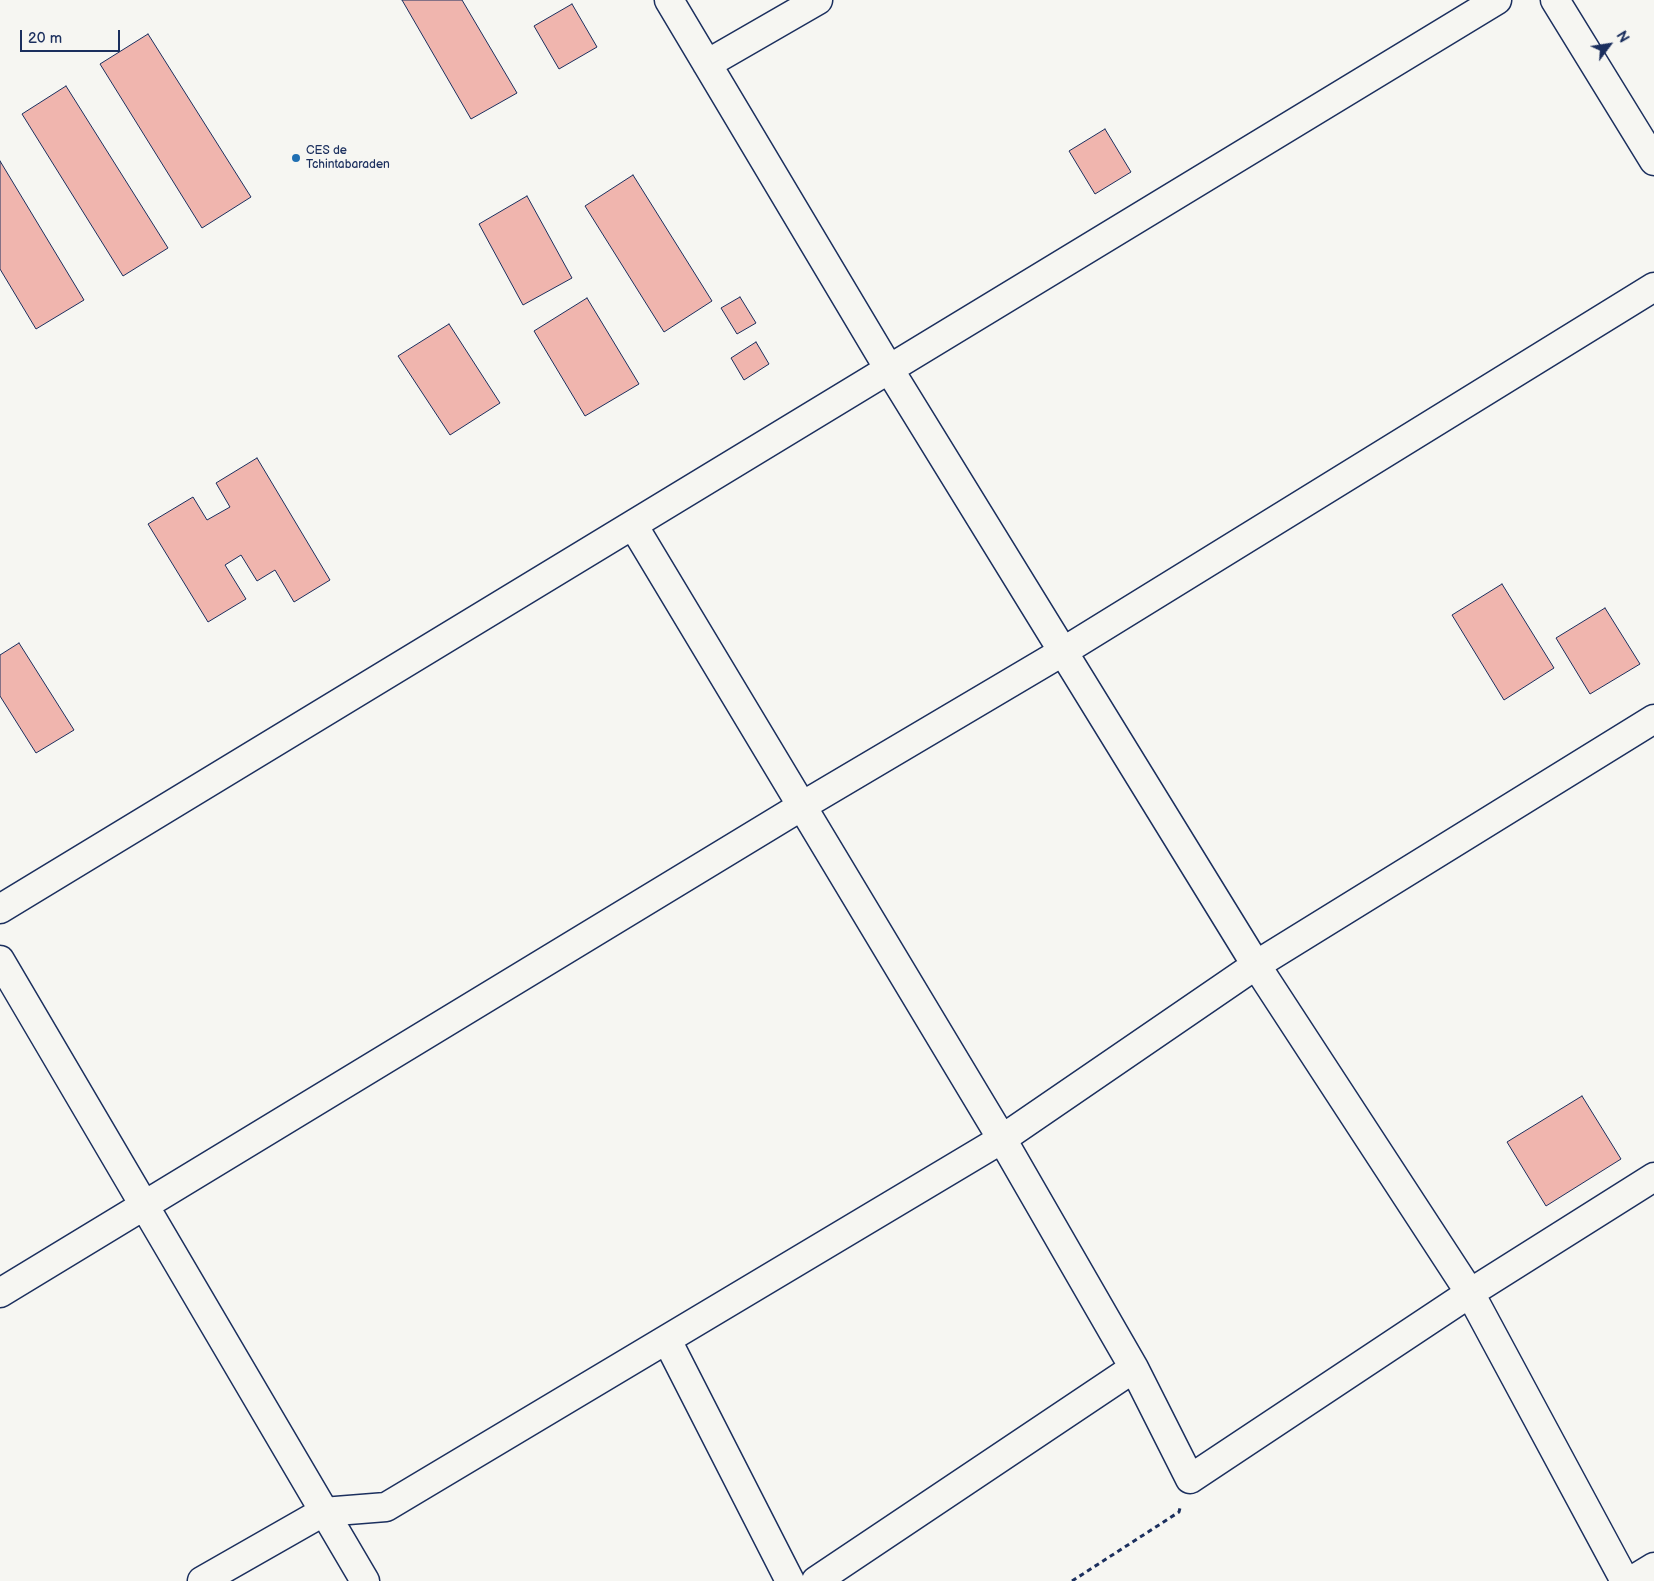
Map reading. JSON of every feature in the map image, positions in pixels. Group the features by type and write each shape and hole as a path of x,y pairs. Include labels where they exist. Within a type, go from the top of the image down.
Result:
{"street":[{"path":"669,0 889,369 1256,965 1470,1293 1625,1581"},
{"path":"707,64 818,0"},
{"path":"0,910 1496,0"},
{"path":"1555,0 1654,161"},
{"path":"0,1293 802,806 1064,651 1654,288"},
{"path":"634,525 1002,1139 1134,1368 1190,1479 1470,1293 1654,1177"},
{"path":"202,1581 323,1512 386,1507 1002,1139 1256,965 1654,719"},
{"path":"0,960 364,1581"},
{"path":"667,1340 790,1581"},
{"path":"816,1581 1134,1368"},
{"path":"1632,1581 1654,1567"}],"path":[{"path":"1072,1581 1179,1512 1190,1479"}],"building":[{"path":"402,0 462,0 517,93 471,119"},
{"path":"572,4 597,47 559,69 534,26"},
{"path":"148,34 251,197 202,228 100,64"},
{"path":"66,86 168,248 123,276 22,114"},
{"path":"1105,129 1131,172 1095,194 1069,151"},
{"path":"0,161 84,300 36,329 0,269"},
{"path":"633,175 712,301 664,332 585,206"},
{"path":"527,196 572,278 523,305 479,224"},
{"path":"740,297 756,323 737,334 721,308"},
{"path":"587,298 639,384 585,416 534,331"},
{"path":"449,324 500,403 450,435 398,356"},
{"path":"756,342 769,364 744,380 731,358"},
{"path":"257,458 330,580 294,602 275,570 257,581 241,555 225,565 246,599 208,622 148,524 193,497 207,520 230,507 216,483"},
{"path":"1502,584 1554,668 1504,700 1452,615"},
{"path":"1605,608 1640,664 1590,694 1556,638"},
{"path":"19,643 74,730 36,753 0,696 0,655"},
{"path":"1582,1096 1621,1159 1546,1206 1507,1142"}],"place":[{"name":"CES de Tchintabaraden","path":"296,158"}]}
